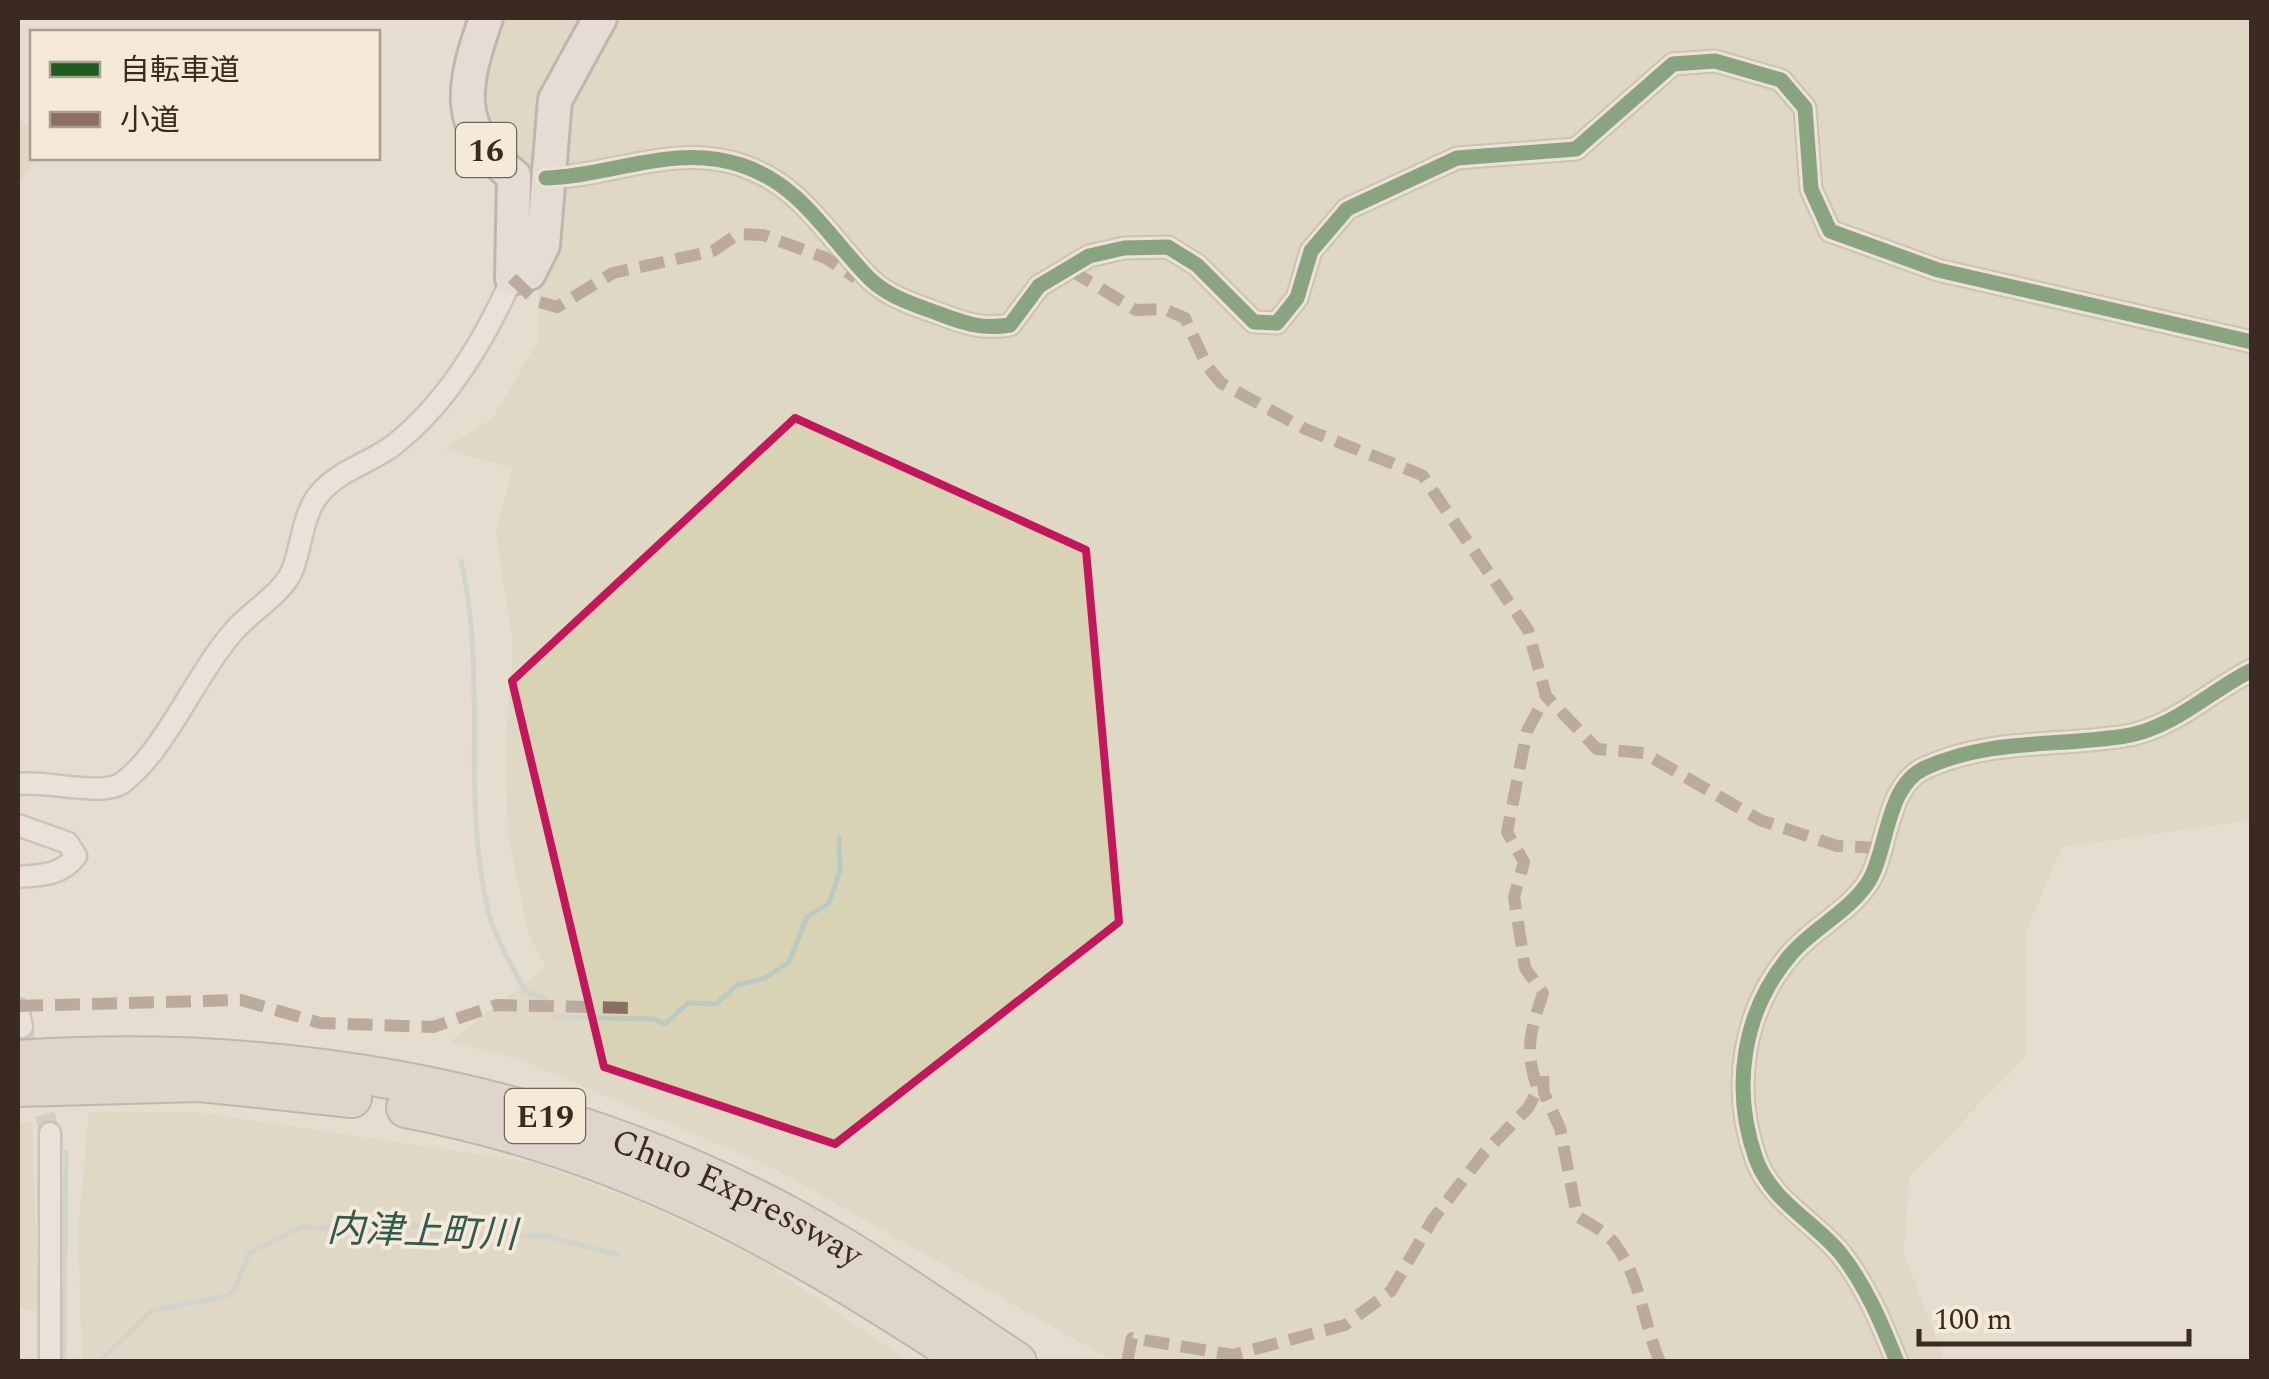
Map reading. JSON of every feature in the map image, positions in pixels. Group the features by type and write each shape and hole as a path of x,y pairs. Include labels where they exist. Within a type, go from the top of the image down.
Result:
{"highway":[{"name":"Chuo Expressway","path":"19,1032 129,1054 258,1059 476,1096 586,1127 760,1200 835,1242 1017,1362"},
{"name":"Chuo Expressway","path":"18,1087 200,1082 329,1093 510,1133 639,1176 730,1216 845,1280 969,1362"}],"main road":[{"name":"16","path":"486,18 467,93 468,120 474,136 514,176 512,278 528,273 543,245 555,100 600,18"}],"street":[{"path":"546,178 574,177 656,158 692,156 749,168 819,216 871,279 894,297 982,330 1010,326 1038,286 1089,256 1153,247 1168,247 1197,265 1254,322 1278,323 1296,298 1311,251 1347,209 1457,158 1576,150 1673,64 1715,61 1781,80 1805,108 1811,189 1830,231 1938,270 2252,342"},
{"path":"18,784 39,780 92,788 118,786 142,764 233,632 291,575 317,496 346,470 392,448 418,425 488,330 512,278"},
{"path":"1896,1362 1863,1286 1839,1252 1795,1214 1757,1162 1744,1104 1744,1048 1762,996 1792,952 1834,919 1868,881 1896,801 1920,770 1998,745 2126,736 2161,726 2252,670"},
{"path":"18,825 68,843 76,856 67,868 50,875 18,877"},
{"path":"50,1132 50,1362"}],"highlighted area":[{"path":"795,418 1086,550 1119,922 835,1144 604,1067 512,681"}],"shaded area":[{"path":"503,18 2251,18 2251,820 2062,847 2025,934 2025,1057 1909,1177 1904,1254 1945,1361 1113,1361 773,1168 521,1060 450,1042 546,967 528,932 508,836 505,748 513,647 496,533 513,468 444,449 493,418 538,341 538,232 514,147 492,127 485,78"},
{"path":"18,114 30,129 30,160 35,160 18,185"},
{"path":"89,1112 196,1112 535,1163 645,1204 756,1257 909,1361 82,1361 78,1228"},
{"path":"32,1121 39,1313 18,1307 18,1123"}],"waterway":[{"path":"461,561 473,649 476,826 489,914 525,991 545,999"},
{"path":"554,1017 654,1019 665,1024 688,1003 716,1004 737,985 765,978 789,962 807,917 829,903 840,871 839,838"},
{"path":"64,1362 66,1152"},
{"name":"内津上町川","path":"99,1362 151,1311 228,1296 234,1291 249,1253 301,1227 356,1229 407,1224 449,1235 547,1236 618,1255"}],"tunnel":[{"path":"22,1027 50,1133"}],"marked path":[{"path":"512,278 536,301 557,307 613,273 713,251 738,234 763,235 826,258 856,278"},
{"path":"1069,269 1136,310 1164,309 1185,318 1207,366 1221,383 1305,429 1422,475 1528,630 1546,696 1597,749 1644,753 1760,820 1837,846 1881,848"},
{"path":"1127,1362 1132,1338 1233,1355 1345,1325 1391,1291 1433,1219 1484,1153 1528,1108 1538,1090 1530,1041 1543,993 1525,968 1514,897 1524,862 1507,832 1527,731 1546,696"},
{"path":"18,1006 241,1000 320,1023 433,1027 497,1005 631,1008"},
{"path":"1543,1076 1544,1093 1560,1128 1577,1216 1607,1236 1624,1258 1660,1362"}],"cycle path":[{"path":"546,178 691,157 741,165 781,185 885,291 973,325 1010,325 1039,286 1089,256 1124,248 1168,247 1197,265 1254,322 1277,323 1297,298 1311,251 1347,209 1457,158 1576,149 1673,64 1715,61 1781,80 1805,108 1811,189 1830,231 1938,270 2252,342"},
{"path":"1897,1362 1873,1306 1850,1266 1772,1187 1756,1159 1748,1132 1743,1078 1752,1025 1762,999 1792,953 1869,881 1895,803 1912,776 1950,758 1974,752 2142,732 2175,718 2252,670"}]}
